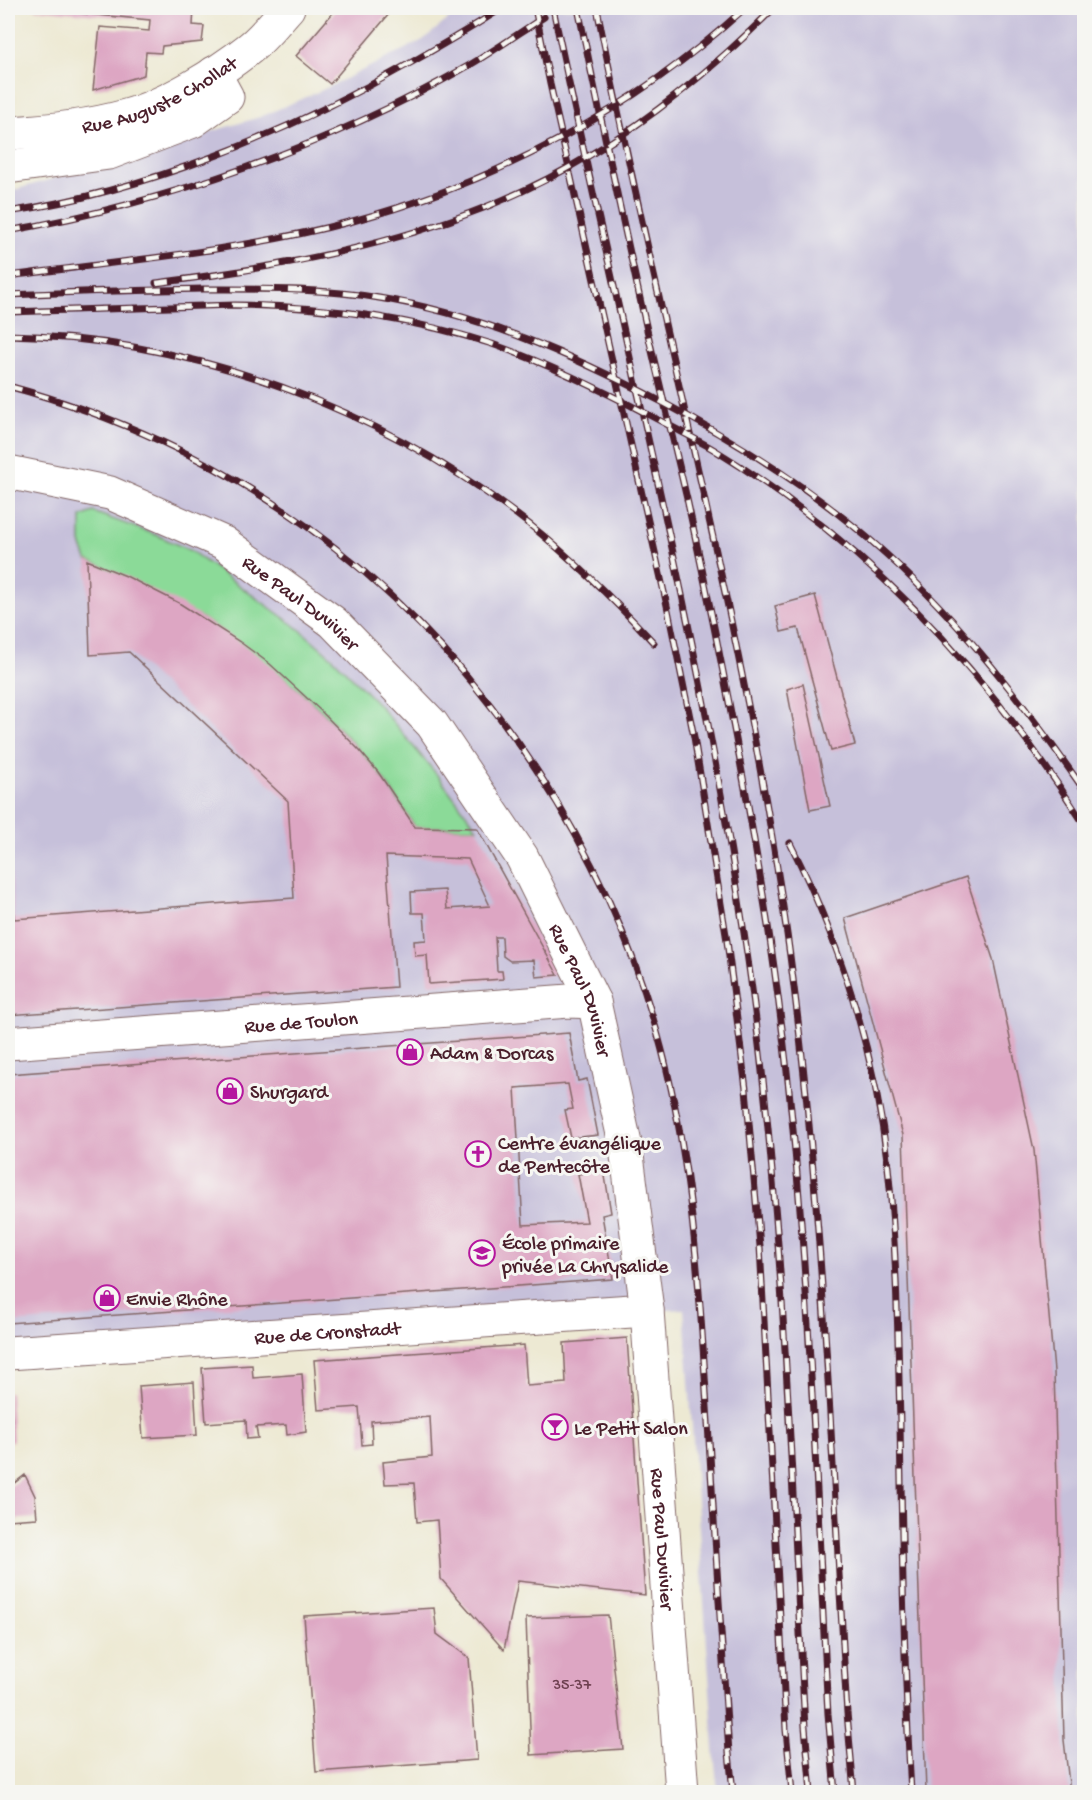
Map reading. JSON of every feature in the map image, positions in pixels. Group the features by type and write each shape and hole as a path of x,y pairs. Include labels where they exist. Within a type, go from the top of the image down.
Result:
{"main road":[{"name":"Rue Auguste Chollat","path":"8,133 84,126 128,116 171,97 214,73 252,46 288,8"},
{"path":"8,167 109,153 194,121 227,97 214,73"},
{"name":"Rue Paul Duvivier","path":"8,472 110,493 224,543 333,622 432,724 522,857 594,1002 626,1148 647,1310 682,1792"},
{"name":"Rue de Toulon","path":"8,1043 569,1001 594,1002"},
{"name":"Rue de Cronstadt","path":"8,1353 647,1310"}],"shaded area":[{"path":"462,8 1084,8 1084,1792 718,1792 684,1309 8,1353 8,192 260,117 329,87 423,40"}],"green space":[{"path":"93,512 159,536 191,551 298,628 334,659 379,705 438,776 477,828 415,827 397,798 346,736 280,674 208,622 169,599 87,560 81,543 81,517"}],"building":[{"path":"35,8 194,8 193,25 204,26 202,42 162,46 161,53 146,52 144,75 93,90 100,27 149,31 150,20"},
{"path":"337,8 381,8 389,14 330,84 296,56"},
{"path":"87,560 126,576 179,603 270,664 360,751 378,772 415,827 477,828 558,975 536,977 534,960 510,961 503,956 502,937 495,937 497,971 502,971 503,979 429,984 427,955 415,956 414,941 426,940 424,913 412,913 411,892 445,890 447,909 490,906 468,859 386,856 396,987 8,1015 8,853 14,919 294,898 288,801 129,652 90,655"},
{"path":"815,595 855,745 831,751 798,628 781,632 775,606"},
{"path":"803,684 830,806 810,810 787,689"},
{"path":"966,877 993,959 1034,1150 1054,1371 1064,1740 1070,1792 926,1792 903,1135 845,918"},
{"path":"569,1033 578,1081 587,1079 598,1135 571,1138 565,1110 573,1109 568,1084 515,1088 523,1225 587,1222 578,1174 604,1170 611,1213 602,1215 613,1279 8,1323 8,1074"},
{"path":"627,1338 645,1595 518,1581 504,1650 441,1579 437,1520 417,1522 414,1483 385,1484 383,1462 432,1457 430,1417 371,1421 372,1444 362,1445 359,1407 318,1410 314,1360 524,1345 527,1386 566,1383 564,1343"},
{"path":"252,1365 253,1378 302,1374 306,1432 287,1435 286,1425 256,1427 258,1438 247,1439 246,1420 206,1423 202,1368"},
{"path":"194,1382 197,1435 143,1438 139,1386"},
{"path":"10,1392 13,1441 8,1442 8,1393"},
{"path":"25,1475 35,1496 37,1518 8,1520 8,1488"},
{"path":"434,1608 437,1634 469,1658 477,1760 316,1772 304,1616"},
{"path":"608,1615 623,1749 531,1755 526,1618"}],"railway":[{"path":"8,212 113,190 165,174 267,135 365,88 502,8"},
{"path":"535,8 668,610 694,737 727,941 746,1089 760,1246 786,1730 792,1792"},
{"path":"553,8 680,584 725,816 744,933 757,1032 777,1230 805,1727 811,1792"},
{"path":"578,8 638,290 710,606 741,765 768,926 792,1122 801,1221 828,1714 835,1792"},
{"path":"597,8 747,701 769,817 787,934 818,1225 847,1713 854,1792"},
{"path":"8,276 225,248 311,231 407,205 511,163 562,138 658,78 702,45 745,8"},
{"path":"156,283 269,266 380,242 435,226 540,183 590,155 639,123 709,68 774,8"},
{"path":"8,231 127,205 186,188 303,146 415,95 478,60 544,17"},
{"path":"8,295 225,289 335,292 379,298 453,314 525,338 594,368 662,402 750,452 834,510 886,554 941,608 991,666 1039,727 1084,790"},
{"path":"8,312 235,305 300,308 365,315 429,327 492,344 591,386 713,449 769,486 873,569 965,664 1007,715 1084,824"},
{"path":"8,335 78,339 147,350 216,366 283,388 349,414 412,446 472,483 529,524 594,581 654,643"},
{"path":"8,386 47,397 125,425 200,460 236,480 305,525 371,578 433,638 489,703 539,773 582,847 619,925 649,1006 679,1127 691,1206 699,1286 733,1792"},
{"path":"790,843 825,920 853,1000 874,1083 888,1167 897,1295 904,1608 911,1792"}],"place":[{"name":"Adam & Dorcas","path":"410,1052"},
{"name":"Shurgard","path":"230,1091"},
{"name":"Centre évangélique de Pentecôte","path":"478,1154"},
{"name":"École primaire privée La Chrysalide","path":"482,1253"},
{"name":"Envie Rhône","path":"107,1298"},
{"name":"Le Petit Salon","path":"555,1427"}]}
